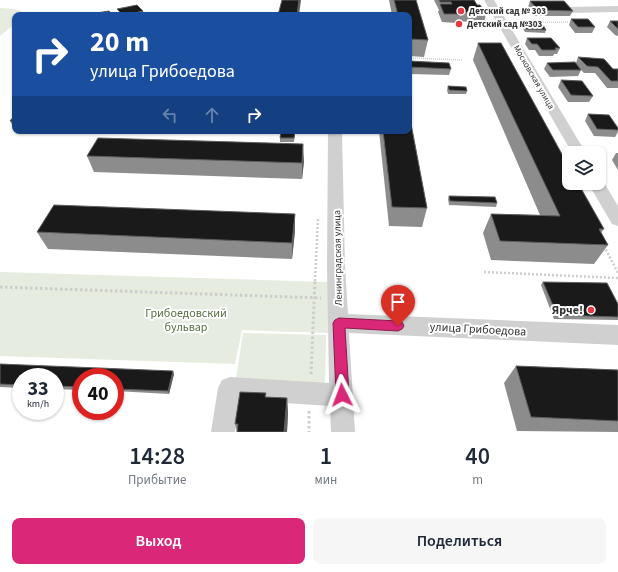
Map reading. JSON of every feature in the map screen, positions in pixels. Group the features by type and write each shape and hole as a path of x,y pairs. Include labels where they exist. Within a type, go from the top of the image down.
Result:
{"street":[{"name":"Московская улица","path":"489,0 575,146"},
{"path":"568,10 618,9"},
{"name":"Ленинградская улица","path":"335,134 336,266 343,432"},
{"path":"600,190 618,220"},
{"name":"улица Грибоедова","path":"339,323 618,335"},
{"path":"223,432 230,388 342,395"}],"path":[{"path":"516,23 571,22"},
{"path":"412,58 463,60"},
{"path":"309,432 313,297 318,211"},
{"path":"604,245 618,273"},
{"path":"484,272 618,278"},
{"path":"0,287 337,298"}],"green space":[{"path":"0,8 21,11 12,12 12,26 0,36"},
{"name":"Грибоедовский бульвар","path":"0,272 328,282 328,333 242,330 235,364 0,356"},
{"path":"243,333 326,335 325,389 235,385"}],"building":[{"path":"282,0 299,0 297,12 279,12"},
{"path":"394,0 416,0 428,40 412,39 412,12 397,12"},
{"path":"439,0 474,0 477,5 480,5 486,14 457,12 458,14 444,14 440,4 452,4 451,2 440,2"},
{"path":"530,1 564,1 573,11 538,10"},
{"path":"137,5 143,11 120,12 117,9"},
{"path":"571,19 588,19 595,27 578,27"},
{"path":"610,21 618,21 618,29"},
{"path":"523,24 543,25 546,30 526,29"},
{"path":"527,38 551,38 560,48 555,48 556,50 542,50 537,44 532,44"},
{"path":"478,43 501,43 562,154 562,190 582,190 604,229 599,229 608,245 500,241 491,214 560,216"},
{"path":"578,57 604,59 613,69 618,69 618,81 611,81 598,67 587,66"},
{"path":"412,61 449,63 451,69 412,67"},
{"path":"575,62 581,70 553,70 547,63"},
{"path":"561,80 582,81 593,96 571,95"},
{"path":"448,86 466,87 467,91 449,90"},
{"path":"588,114 609,115 618,130 597,129"},
{"path":"412,129 427,208 392,207 383,134 412,134"},
{"path":"281,134 295,134 294,138 280,138"},
{"path":"98,138 303,144 302,163 87,156"},
{"path":"449,196 495,197 497,203 450,201"},
{"path":"54,205 295,214 292,243 37,232"},
{"path":"543,282 607,283 618,304 618,317 557,315"},
{"path":"0,364 99,368 72,368 72,387 64,386 64,368 12,368 12,385 0,384"},
{"path":"516,366 618,370 618,421 531,417"},
{"path":"124,369 173,371 168,391 124,389"},
{"path":"240,392 266,393 265,397 287,398 284,432 237,432 238,424 235,424"}],"place":[{"name":"Детский сад № 303","path":"461,11"},
{"name":"Детский сад №303","path":"459,24"},
{"name":"Ярче!","path":"591,310"}],"route":[{"path":"342,395 339,323 398,326"}]}
